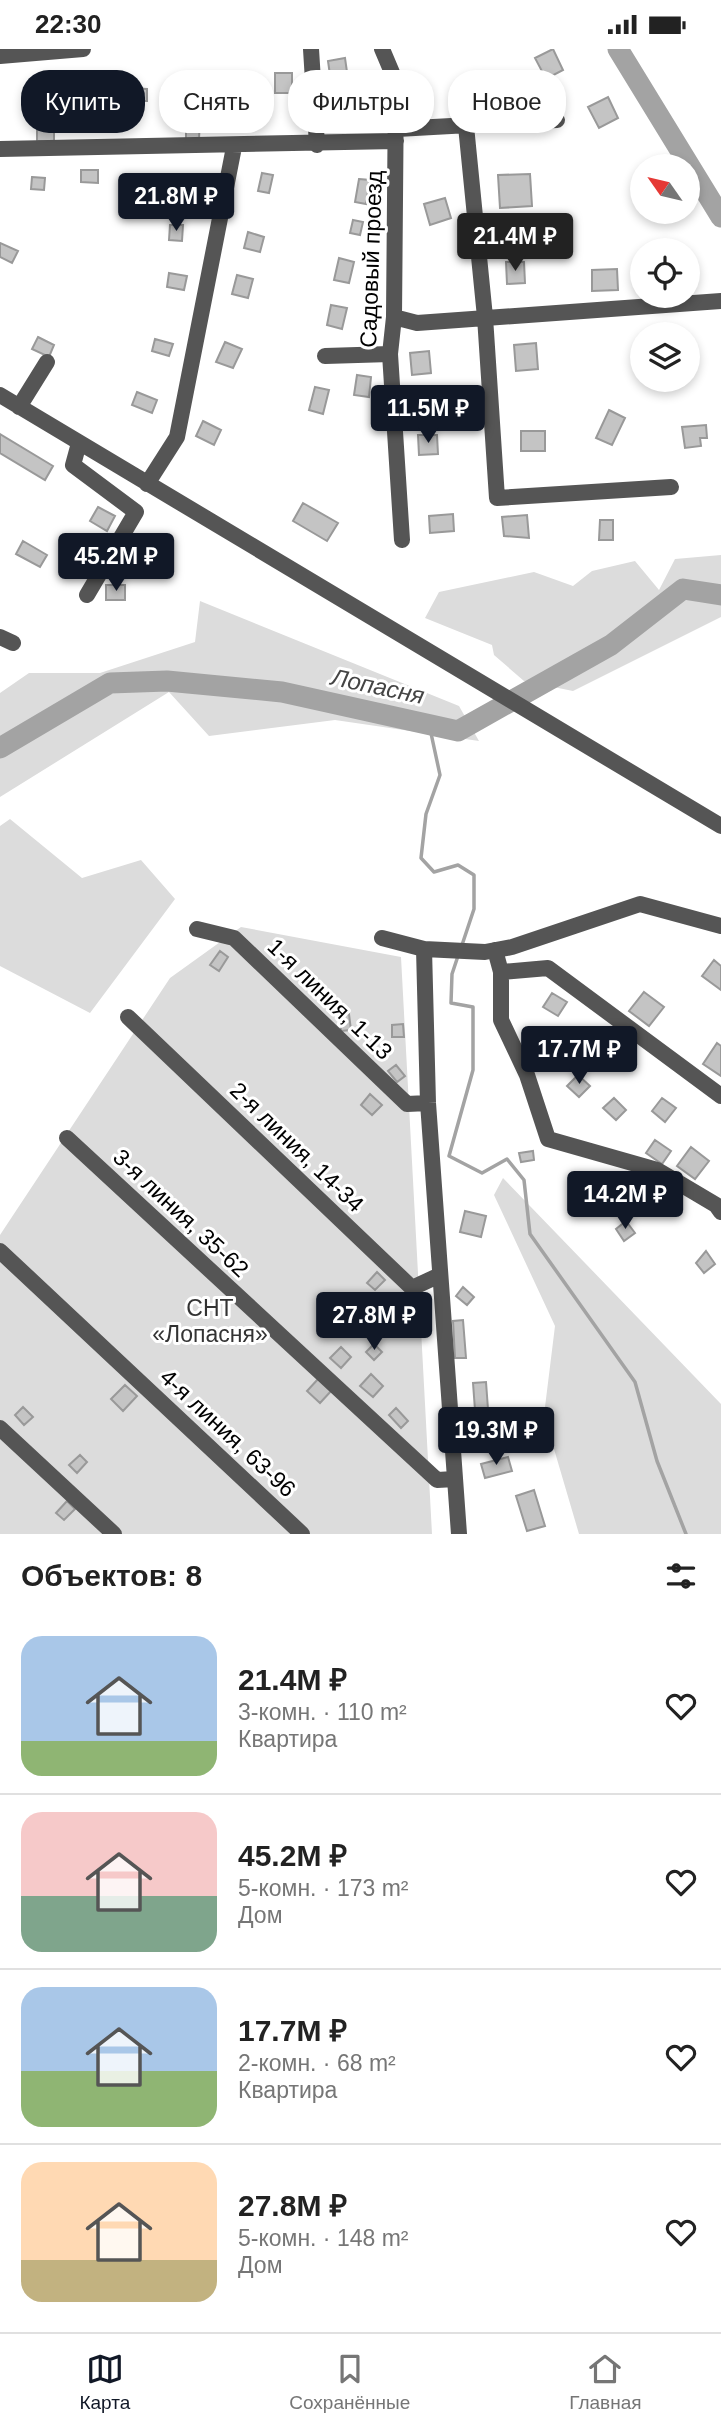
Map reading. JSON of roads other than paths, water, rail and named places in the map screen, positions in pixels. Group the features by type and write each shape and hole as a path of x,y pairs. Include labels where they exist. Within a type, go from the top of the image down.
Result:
{"street":[{"path":"0,56 83,49"},
{"path":"311,49 317,145"},
{"path":"383,49 396,82 397,135"},
{"name":"Садовый проезд","path":"0,149 317,145 448,128"},
{"path":"467,133 485,317 497,498 671,487"},
{"name":"Садовый проезд","path":"397,135 394,317 390,354 402,540"},
{"path":"147,484 177,437 234,147"},
{"path":"394,317 417,323 721,301"},
{"path":"325,356 390,354"},
{"path":"19,407 47,362"},
{"path":"0,395 721,826"},
{"path":"79,443 72,465 136,512 87,595"},
{"path":"382,938 424,949 490,951 640,904 721,926"},
{"name":"1-я линия, 1-13","path":"197,929 234,938 407,1104 428,1103"},
{"path":"424,949 428,1103 459,1534"},
{"path":"490,951 501,972 501,1020 527,1075 548,1139 657,1170 716,1205 721,1212"},
{"path":"501,972 548,968 721,1096"},
{"name":"2-я линия, 14-34","path":"128,1017 412,1288 440,1275"},
{"name":"3-я линия, 35-62","path":"67,1138 437,1480 455,1479"},
{"name":"4-я линия, 63-96","path":"0,1251 302,1534"},
{"path":"0,1428 114,1534"}],"waterway":[{"name":"Лопасня","path":"618,49 721,217"},
{"name":"Лопасня","path":"0,748 110,683 167,681 282,692 458,731 611,645 683,589 721,595"},
{"path":"429,724 440,775 426,814 421,858 434,872 458,865 474,875 474,909 462,945"},
{"path":"458,956 452,974 451,1003 473,1007 473,1070 449,1156 482,1173 507,1159 524,1180 530,1234 635,1382 657,1461 686,1534"}],"park label":[{"name":"СНТ «Лопасня»","path":"210,1321"}]}
